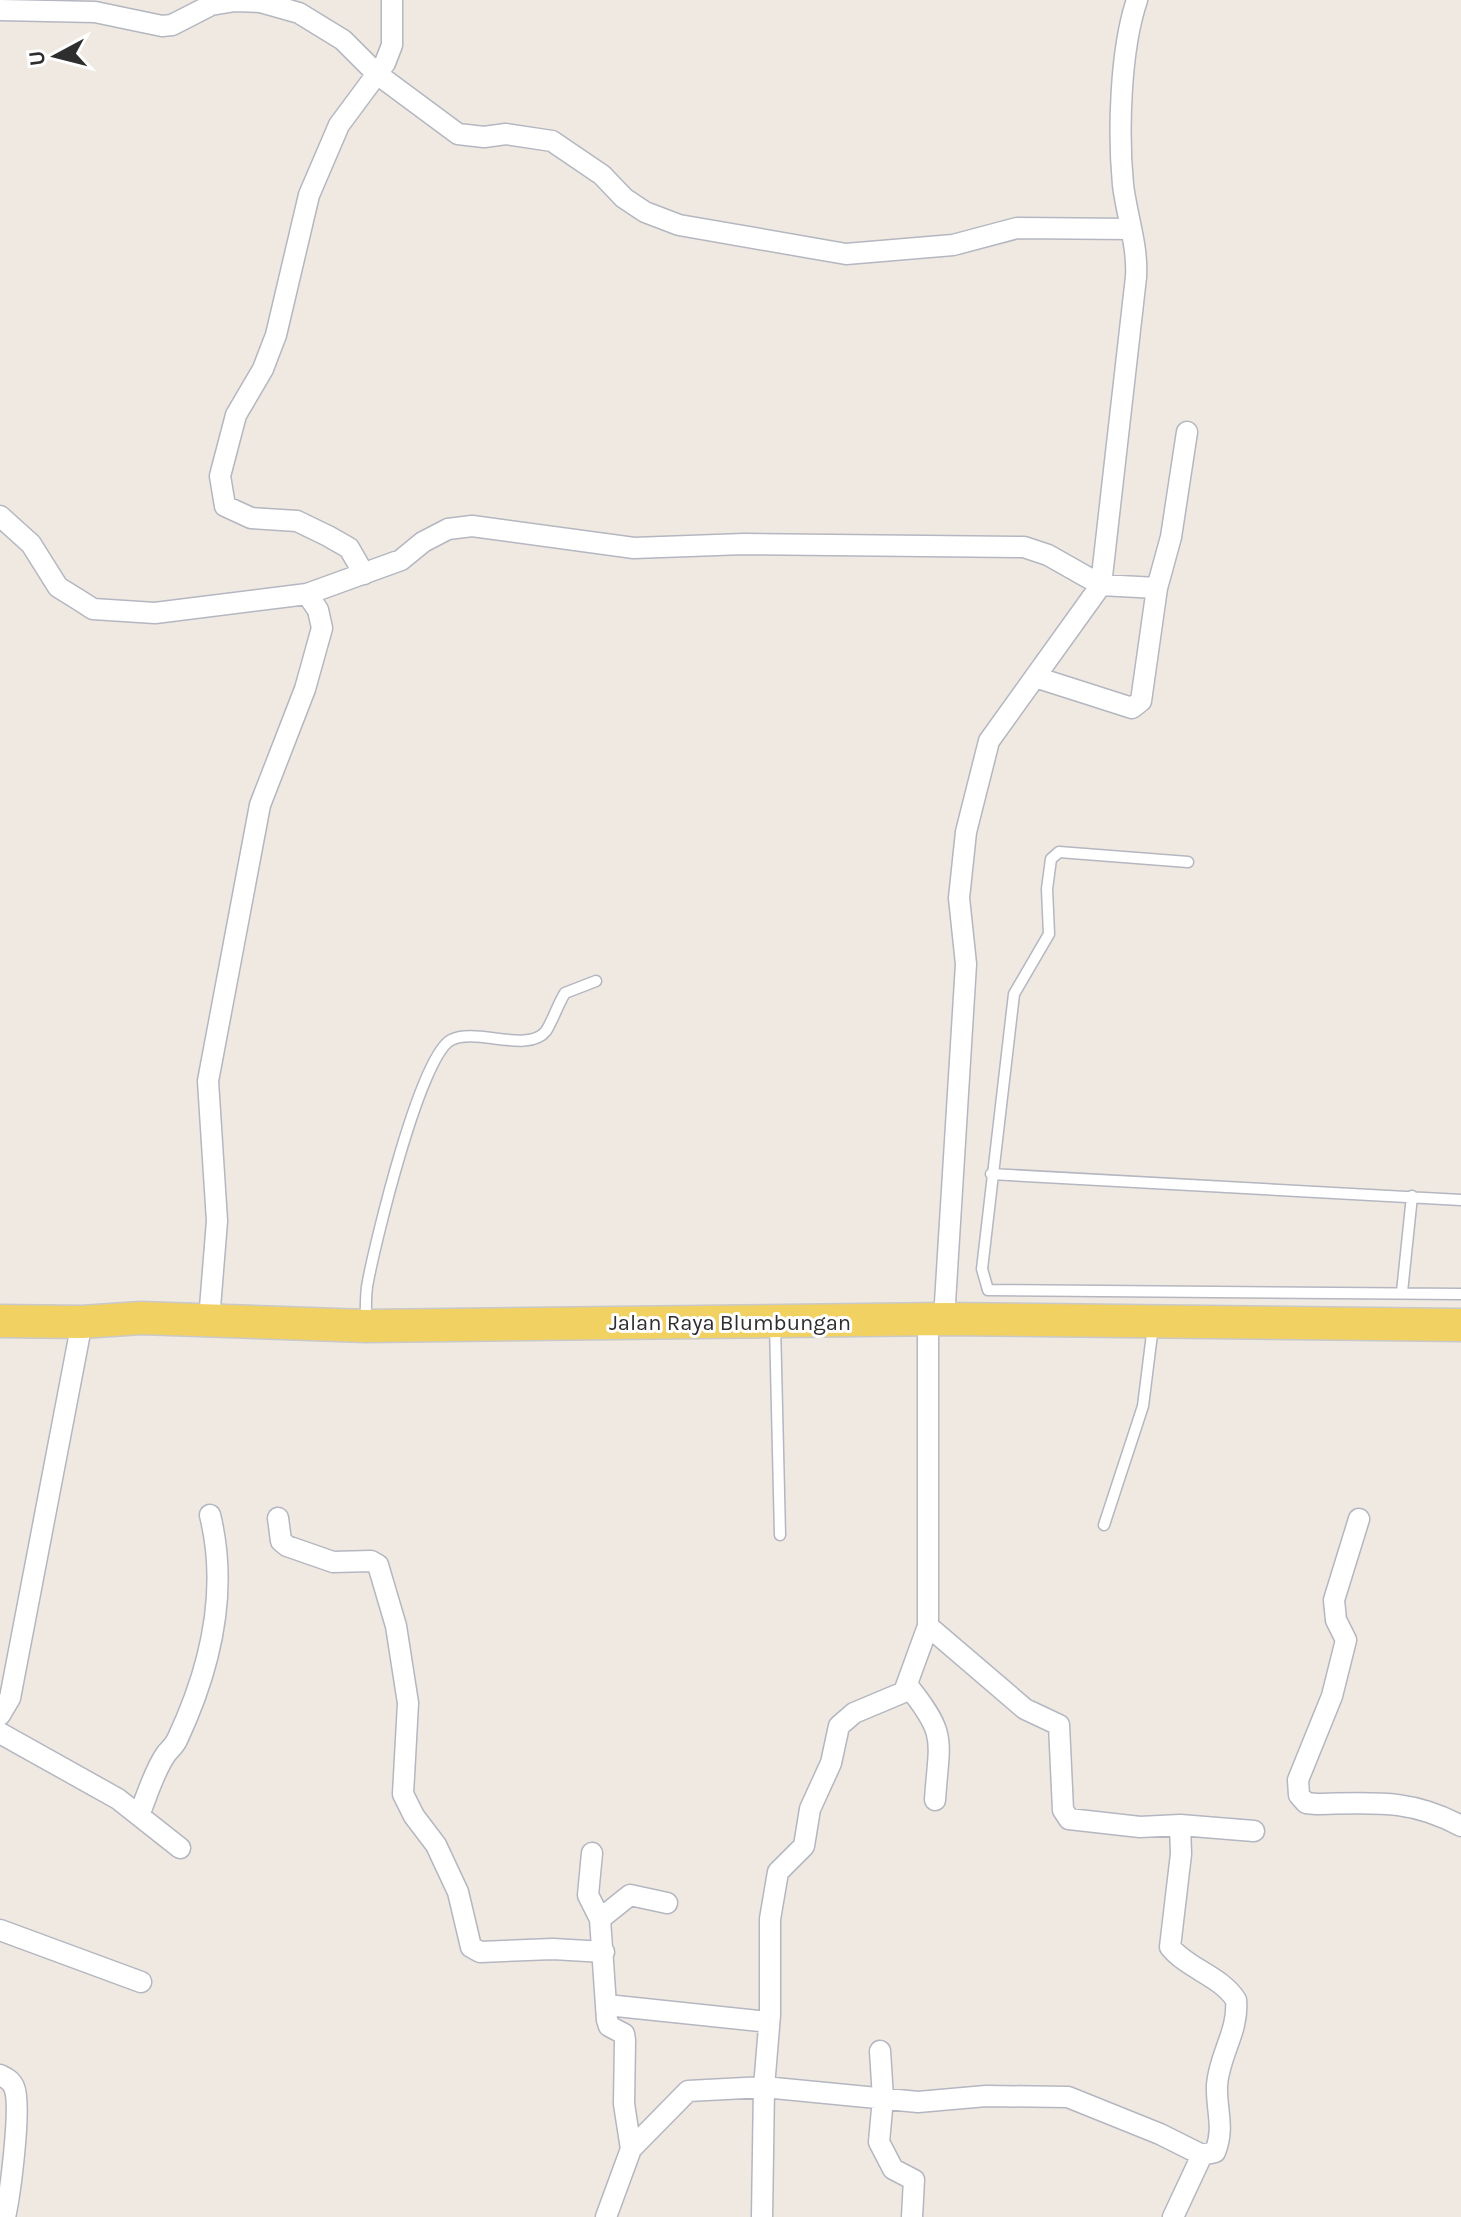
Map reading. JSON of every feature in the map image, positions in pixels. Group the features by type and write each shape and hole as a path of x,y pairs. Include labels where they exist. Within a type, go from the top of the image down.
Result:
{"main road":[{"name":"Jalan Raya Blumbungan","path":"0,1321 82,1322 141,1318 366,1326 1154,1320 1461,1325"}],"street":[{"path":"364,574 349,548 328,536 297,521 251,518 225,506 220,476 236,415 263,369 276,335 309,195 339,125 377,74 392,45 392,0"},
{"path":"762,2217 770,1919 778,1872 804,1846 810,1809 831,1763 839,1726 854,1713 898,1694 908,1686 928,1626 936,1320 966,964 959,898 966,832 989,741 1101,585 1136,277 1137,257 1123,184 1123,138 1126,58 1137,0"},
{"path":"0,10 95,12 162,26 172,25 211,5 260,2 310,20 343,40 377,74 458,134 484,137 506,134 552,141 602,175 624,198 645,212 679,225 812,251 846,254 953,245 1017,228 1131,229"},
{"path":"1035,677 1132,708 1141,701 1157,588 1171,537 1187,432"},
{"path":"0,516 31,544 58,587 93,609 155,613 307,594 401,560 423,542 448,529 472,526 634,548 744,544 1024,547 1048,555 1101,585 1157,588"},
{"path":"209,1320 217,1221 208,1081 260,805 305,689 322,628 318,610 307,594"},
{"path":"0,1715 10,1698 82,1322"},
{"path":"139,1815 168,1751 178,1739 203,1676 220,1590 220,1562 210,1515"},
{"path":"278,1518 281,1541 287,1546 333,1562 371,1561 378,1565 396,1626 408,1703 403,1794 414,1816 436,1845 458,1892 471,1947 480,1952 553,1949 604,1952"},
{"path":"1359,1519 1334,1600 1334,1613 1346,1640 1332,1696 1298,1780 1299,1795 1306,1803 1388,1803 1430,1809 1461,1826"},
{"path":"928,1626 1025,1709 1059,1725 1063,1810 1069,1819 1140,1827 1180,1825 1254,1831"},
{"path":"908,1686 935,1720 938,1733 935,1800"},
{"path":"0,1733 118,1799 180,1848"},
{"path":"606,2217 631,2149 688,2091 764,2087 939,2102 986,2096 1068,2097 1160,2134 1202,2155 1212,2155 1222,2123 1218,2077 1237,2014 1232,1993 1185,1962 1170,1947 1181,1854 1180,1825"},
{"path":"592,1853 588,1895 600,1919 609,2026 620,2030 625,2040 624,2104 631,2149"},
{"path":"600,1919 630,1895 667,1903"},
{"path":"0,1930 141,1982"},
{"path":"607,2005 769,2022"},
{"path":"880,2051 883,2098 879,2142 893,2169 914,2180 912,2217"},
{"path":"0,2075 10,2081 16,2096 12,2187 5,2217"},
{"path":"1173,2217 1202,2155"}],"lane":[{"path":"1188,862 1059,852 1051,859 1047,889 1049,934 1014,994 982,1269 988,1290 1461,1294"},
{"path":"366,1326 367,1284 401,1153 437,1052 454,1038 465,1036 520,1040 537,1037 545,1031 565,993 596,981"},
{"path":"991,1174 1461,1200"},
{"path":"1402,1292 1412,1196"},
{"path":"1104,1525 1143,1406 1154,1320"},
{"path":"775,1322 780,1535"}]}
